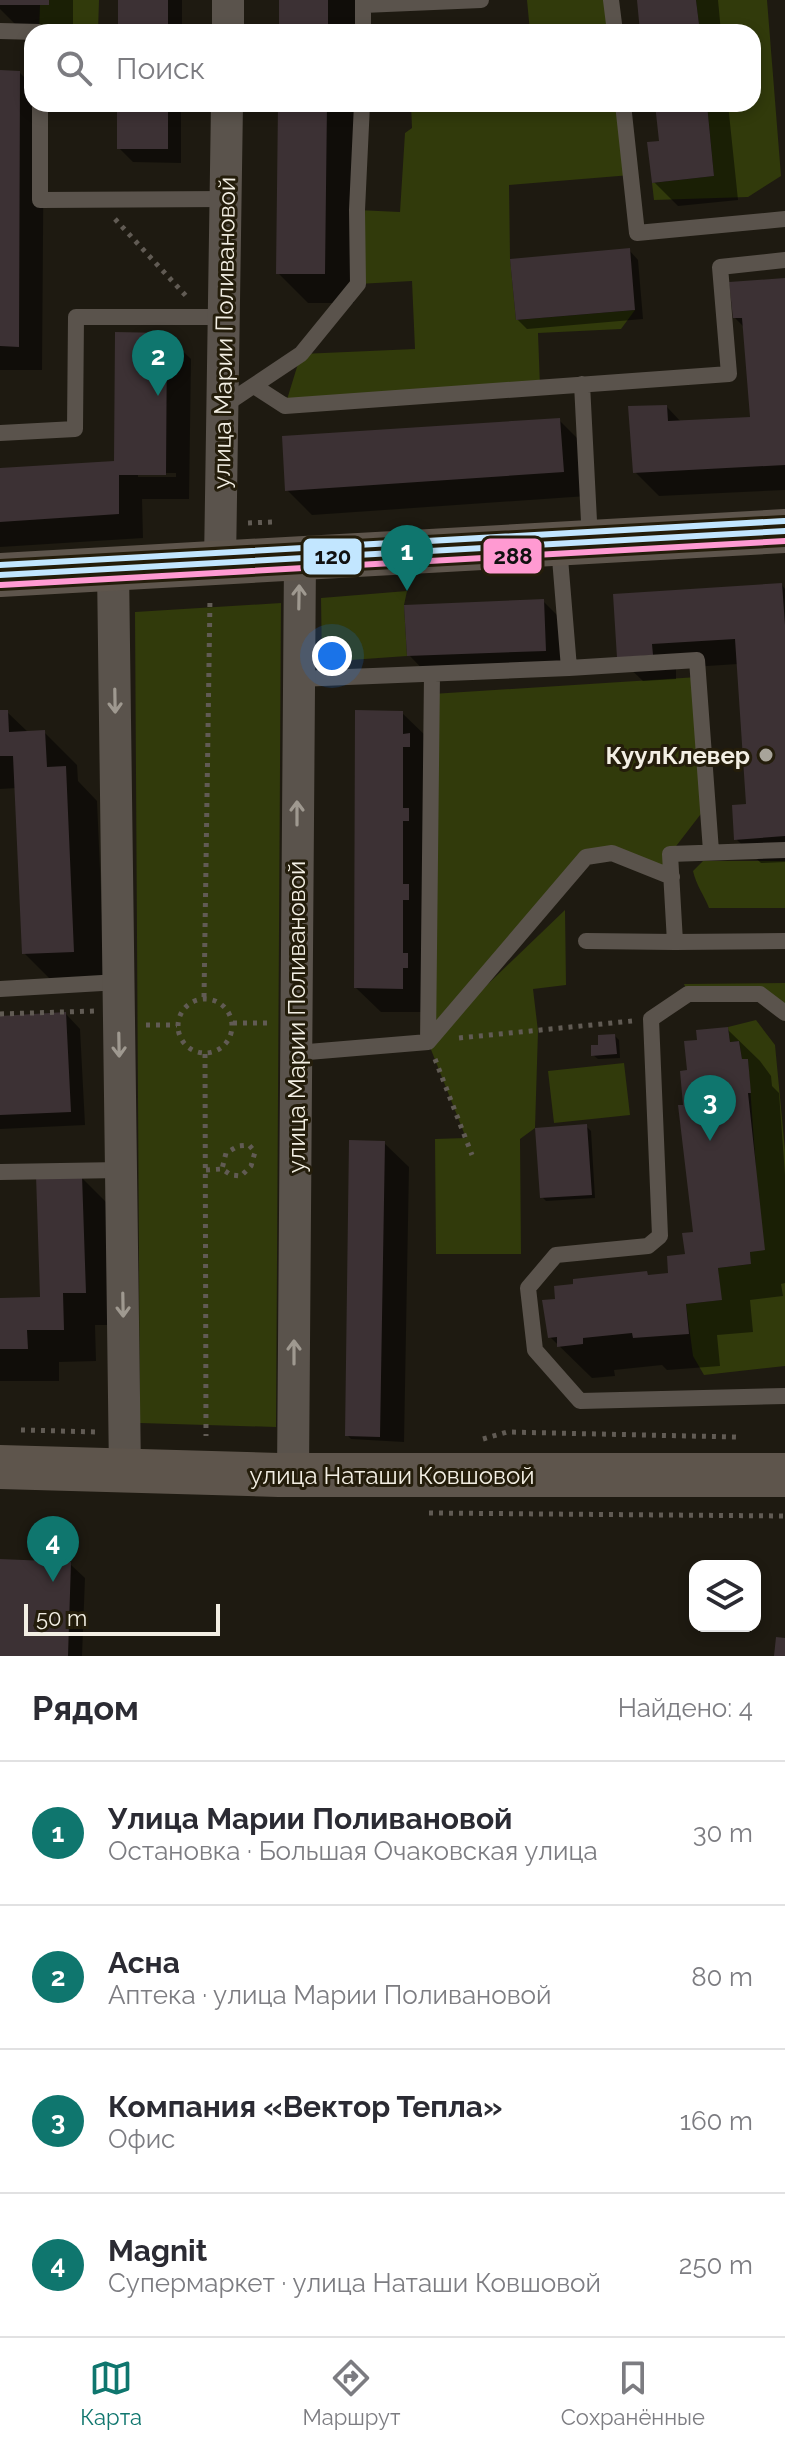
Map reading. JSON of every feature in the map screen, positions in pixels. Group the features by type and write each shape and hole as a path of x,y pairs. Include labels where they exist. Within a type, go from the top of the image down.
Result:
{"street":[{"path":"228,0 228,24"},
{"name":"улица Марии Поливановой","path":"215,578 223,406 227,112"},
{"path":"0,575 113,569 215,578 300,558 785,531"},
{"name":"улица Марии Поливановой","path":"293,1475 300,558"},
{"path":"113,569 125,1472"},
{"name":"улица Наташи Ковшовой","path":"0,1467 293,1475 785,1475"}],"lane":[{"path":"363,24 363,2 481,0"},
{"path":"611,0 614,24"},
{"path":"0,31 24,32"},
{"path":"40,112 40,200 226,199"},
{"path":"223,406 301,354 358,284 357,210 362,112"},
{"path":"624,112 637,233 785,219"},
{"path":"254,386 285,406 729,374 720,267 785,260"},
{"path":"0,433 75,429 76,317 224,317"},
{"path":"569,668 582,384"},
{"path":"298,679 697,660 711,851"},
{"path":"428,1042 432,674"},
{"path":"675,942 670,854 785,850"},
{"path":"296,1053 428,1042 586,857 612,853 672,877"},
{"path":"586,941 785,941"},
{"path":"0,989 119,982"},
{"path":"785,1013 760,994 688,994 651,1019 660,1236 648,1246 556,1255 528,1288 535,1350 580,1401 785,1396"},
{"path":"0,1172 121,1170"}],"path":[{"path":"97,199 188,298"},
{"path":"204,997 215,578"},
{"path":"204,997 219,1001 229,1010 233,1023 230,1039 219,1050 205,1054 192,1050 181,1039 177,1025 180,1012 190,1002 204,997"},
{"path":"0,1014 95,1011"},
{"path":"472,1155 428,1042 651,1019"},
{"path":"233,1023 281,1023"},
{"path":"205,1054 206,1436"},
{"path":"206,1170 222,1169 231,1175 241,1176 251,1166 255,1152 249,1145 238,1146 226,1153 222,1169"},
{"path":"480,1440 507,1432 745,1438"},
{"path":"429,1513 785,1516"}],"green space":[{"path":"49,0 99,0 98,24 39,24 40,5 49,5"},
{"path":"527,0 611,0 614,24 529,24"},
{"path":"696,0 767,0 781,176 748,197 654,200 652,183 714,176 708,112 761,112 761,24 699,24"},
{"path":"411,112 624,112 631,175 509,185 510,258 516,320 635,310 621,329 538,333 540,387 285,406 301,354 415,349 412,281 358,284 357,210 400,212 405,133 412,128"},
{"path":"407,591 404,605 407,656 322,662 321,598"},
{"path":"281,603 276,1427 140,1423 135,612"},
{"path":"698,677 707,806 670,854 672,877 613,853 586,857 437,1033 565,910 566,985 533,989 538,1031 535,1128 520,1139 521,1254 436,1254 435,1139 466,1138 428,1042 432,694"},
{"path":"703,861 785,861 785,908 709,908 693,871"},
{"path":"785,983 785,1013 760,994 688,994 684,984"},
{"path":"756,1020 775,1045 785,1150 785,1366 704,1375 693,1356 686,1304 721,1300 718,1268 751,1264 756,1169 748,1059 742,1059 739,1041 730,1042 728,1027"},
{"path":"624,1063 630,1115 554,1123 548,1071"}],"building":[{"path":"0,0 49,0 49,5 0,5"},
{"path":"118,0 168,0 168,24 118,24"},
{"path":"279,0 328,0 328,24 279,24"},
{"path":"637,0 696,0 699,24 639,24"},
{"path":"0,70 20,71 19,347 0,346"},
{"path":"117,112 168,112 168,149 117,149"},
{"path":"278,112 327,112 325,274 276,274"},
{"path":"656,112 708,112 714,176 652,183 647,142 659,141"},
{"path":"630,248 635,310 516,320 510,259"},
{"path":"785,278 785,465 633,473 628,406 667,405 668,421 750,417 742,318 733,318 729,282"},
{"path":"115,332 167,333 166,475 119,475 119,514 0,522 0,468 114,461"},
{"path":"560,418 564,472 285,491 282,436"},
{"path":"782,583 785,625 785,836 734,840 732,805 746,804 735,639 652,644 653,655 617,658 613,594"},
{"path":"544,599 546,651 407,656 404,605"},
{"path":"0,710 8,710 9,732 45,730 47,767 66,766 74,952 22,954 13,756 0,756"},
{"path":"355,710 403,711 403,734 410,733 410,747 403,747 403,808 409,808 409,821 403,821 403,884 409,884 409,900 403,900 403,953 408,953 408,968 403,968 403,989 354,988"},
{"path":"66,1012 71,1112 0,1115 0,1016"},
{"path":"728,1027 730,1042 739,1041 742,1059 748,1059 751,1093 748,1093 765,1250 750,1252 751,1264 718,1268 722,1300 686,1304 689,1334 633,1338 632,1333 583,1338 583,1344 557,1347 557,1337 548,1338 542,1300 555,1299 554,1286 573,1284 573,1279 647,1271 648,1275 668,1273 667,1256 685,1254 682,1233 693,1232 678,1105 683,1105 680,1071 687,1070 684,1041 697,1040 696,1030"},
{"path":"615,1034 617,1054 591,1056 591,1045 598,1045 598,1035"},
{"path":"587,1124 592,1195 540,1198 535,1128"},
{"path":"349,1140 385,1141 380,1437 345,1436"},
{"path":"36,1175 82,1175 86,1293 63,1293 64,1330 27,1330 28,1349 0,1349 0,1298 40,1297"},
{"path":"0,1559 71,1562 68,1656 0,1656"},
{"path":"776,1637 785,1638 785,1656 774,1656"}],"transit line":[{"path":"0,565 784,521"},
{"name":"120","path":"0,575 785,531"},
{"name":"288","path":"1,585 785,541"}],"place":[{"name":"Асна","path":"158,396"},
{"name":"Улица Марии Поливановой","path":"407,591"},
{"name":"КуулКлевер","path":"766,755"},
{"name":"Компания «Вектор Тепла»","path":"710,1141"},
{"name":"Magnit","path":"53,1582"}]}
